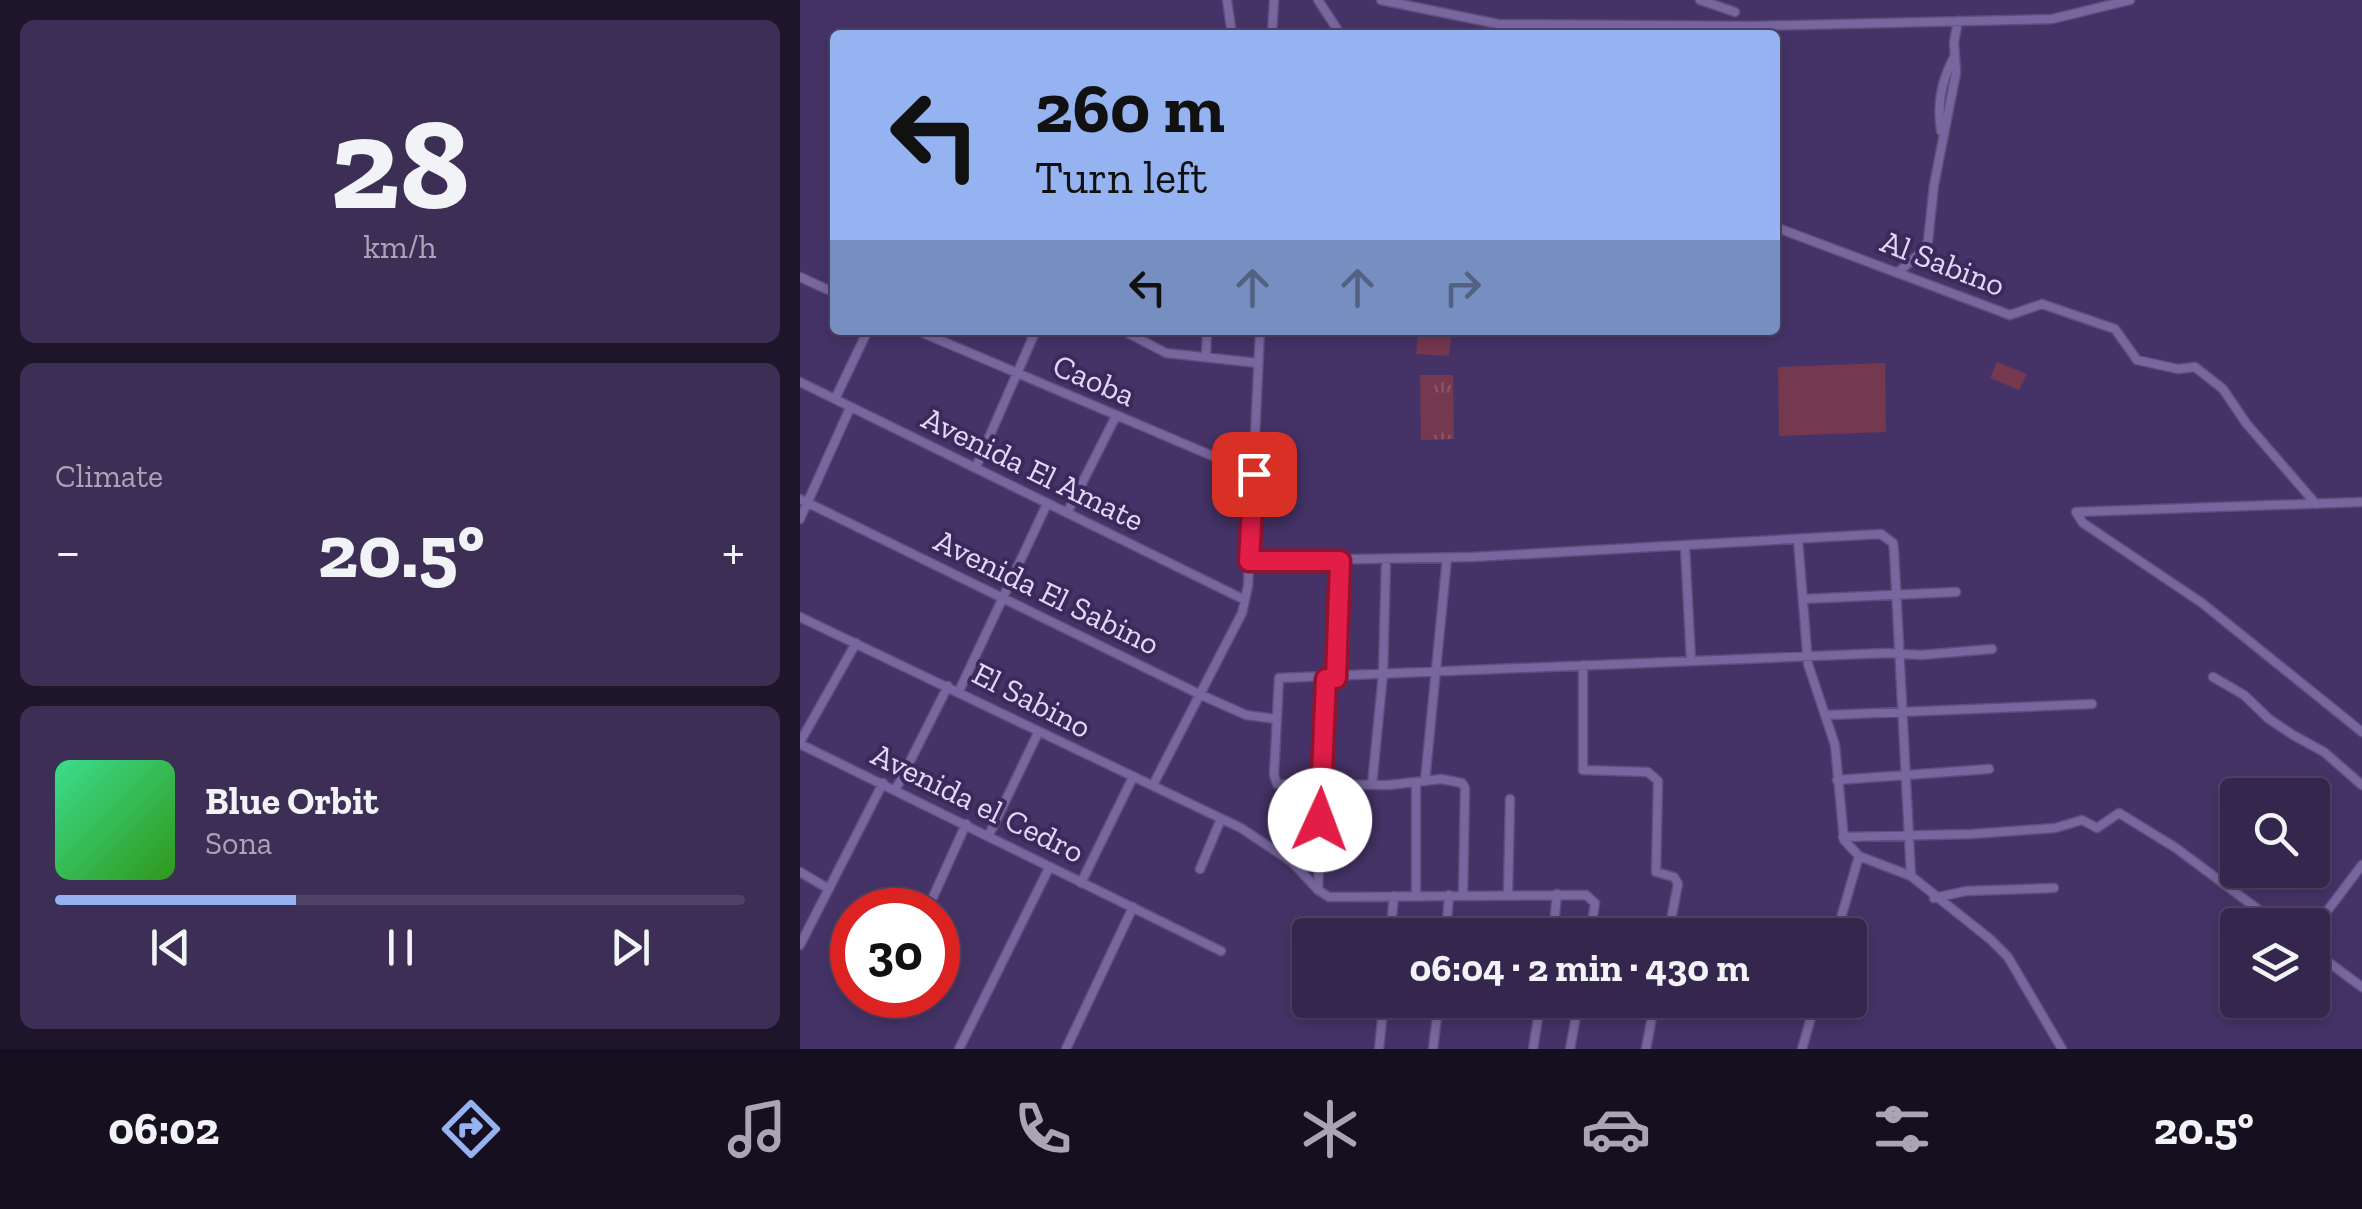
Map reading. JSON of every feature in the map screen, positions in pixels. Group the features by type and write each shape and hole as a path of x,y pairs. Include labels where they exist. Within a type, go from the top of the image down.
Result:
{"street":[{"path":"1227,0 1231,30"},
{"path":"1272,30 1274,0"},
{"path":"1318,0 1338,30"},
{"path":"1381,0 1498,24 1598,30 2052,20 2130,0"},
{"path":"1700,0 1735,12"},
{"path":"1897,273 1923,251 1928,241 1942,136 1956,73 1958,21"},
{"path":"1498,24 1500,30"},
{"name":"Al Sabino","path":"1780,229 2010,316 2042,304 2115,329 2137,360 2178,369 2195,367 2224,389 2246,423 2316,504"},
{"path":"800,277 830,291"},
{"path":"836,399 866,335"},
{"name":"Caoba","path":"927,335 1254,474"},
{"path":"976,466 1034,335"},
{"path":"1130,335 1166,353 1258,363"},
{"path":"1145,344 1146,335"},
{"path":"1206,356 1207,335"},
{"path":"1153,786 1242,613 1249,561 1260,335"},
{"name":"Avenida El Amate","path":"800,382 1245,600"},
{"path":"800,518 804,501 850,408"},
{"path":"1068,514 1116,416"},
{"name":"Avenida El Sabino","path":"804,501 1199,694 1246,715 1276,719"},
{"path":"2362,502 2076,512 2083,523 2202,603 2362,732"},
{"path":"959,691 1047,504"},
{"path":"1249,561 1447,558 1882,534 1889,538 1894,550 1911,876"},
{"path":"1798,540 1808,658 1836,745 1843,837 1860,856 1911,876 1990,939 2008,957 2062,1049"},
{"path":"1685,546 1692,662"},
{"path":"1416,895 1421,782 1447,558"},
{"path":"1372,785 1384,674 1386,560"},
{"path":"1340,561 1320,786 1318,890 1339,898 1557,894 1593,899 1593,918"},
{"path":"1803,600 1956,592"},
{"name":"El Sabino","path":"800,617 1241,828 1292,862 1318,890"},
{"path":"800,743 856,643"},
{"path":"1463,895 1465,788 1458,780 1281,786 1275,781 1280,678 1992,648"},
{"path":"1583,664 1583,770 1648,772 1658,782 1656,872 1674,877 1678,884 1671,918"},
{"path":"2213,676 2244,695 2293,736 2324,752 2362,785"},
{"path":"896,789 948,686"},
{"path":"1828,715 2092,704"},
{"path":"989,835 1038,733"},
{"name":"Avenida el Cedro","path":"800,743 1221,952"},
{"path":"1838,780 1990,770"},
{"path":"1082,883 1133,777"},
{"path":"800,945 883,783"},
{"path":"1508,895 1510,799"},
{"path":"1843,837 2054,828 2082,820 2097,828 2120,813 2176,848 2256,908"},
{"path":"1200,869 1221,818"},
{"path":"937,888 966,824"},
{"path":"1841,918 1860,856"},
{"path":"2329,908 2362,865"},
{"path":"959,1049 1049,868"},
{"path":"800,872 829,889"},
{"path":"1934,898 1966,891 2054,888"},
{"path":"1555,918 1557,894"},
{"path":"1447,918 1449,895"},
{"path":"1392,918 1394,896"},
{"path":"1066,1049 1133,907"},
{"path":"2330,963 2362,987"},
{"path":"1378,1049 1382,1018"},
{"path":"1434,1049 1437,1018"},
{"path":"1533,1049 1539,1018"},
{"path":"1570,1049 1575,1018"},
{"path":"1646,1049 1652,1018"},
{"path":"1802,1049 1811,1018"}],"green space":[{"path":"1418,335 1451,337 1449,356 1416,354"},
{"path":"1997,362 2027,374 2019,390 1990,378"},
{"path":"1885,363 1886,432 1779,436 1778,367"},
{"path":"1420,375 1453,375 1454,439 1421,440"}],"route":[{"path":"1254,474 1249,561 1340,561 1336,678 1326,679 1320,820"}]}
